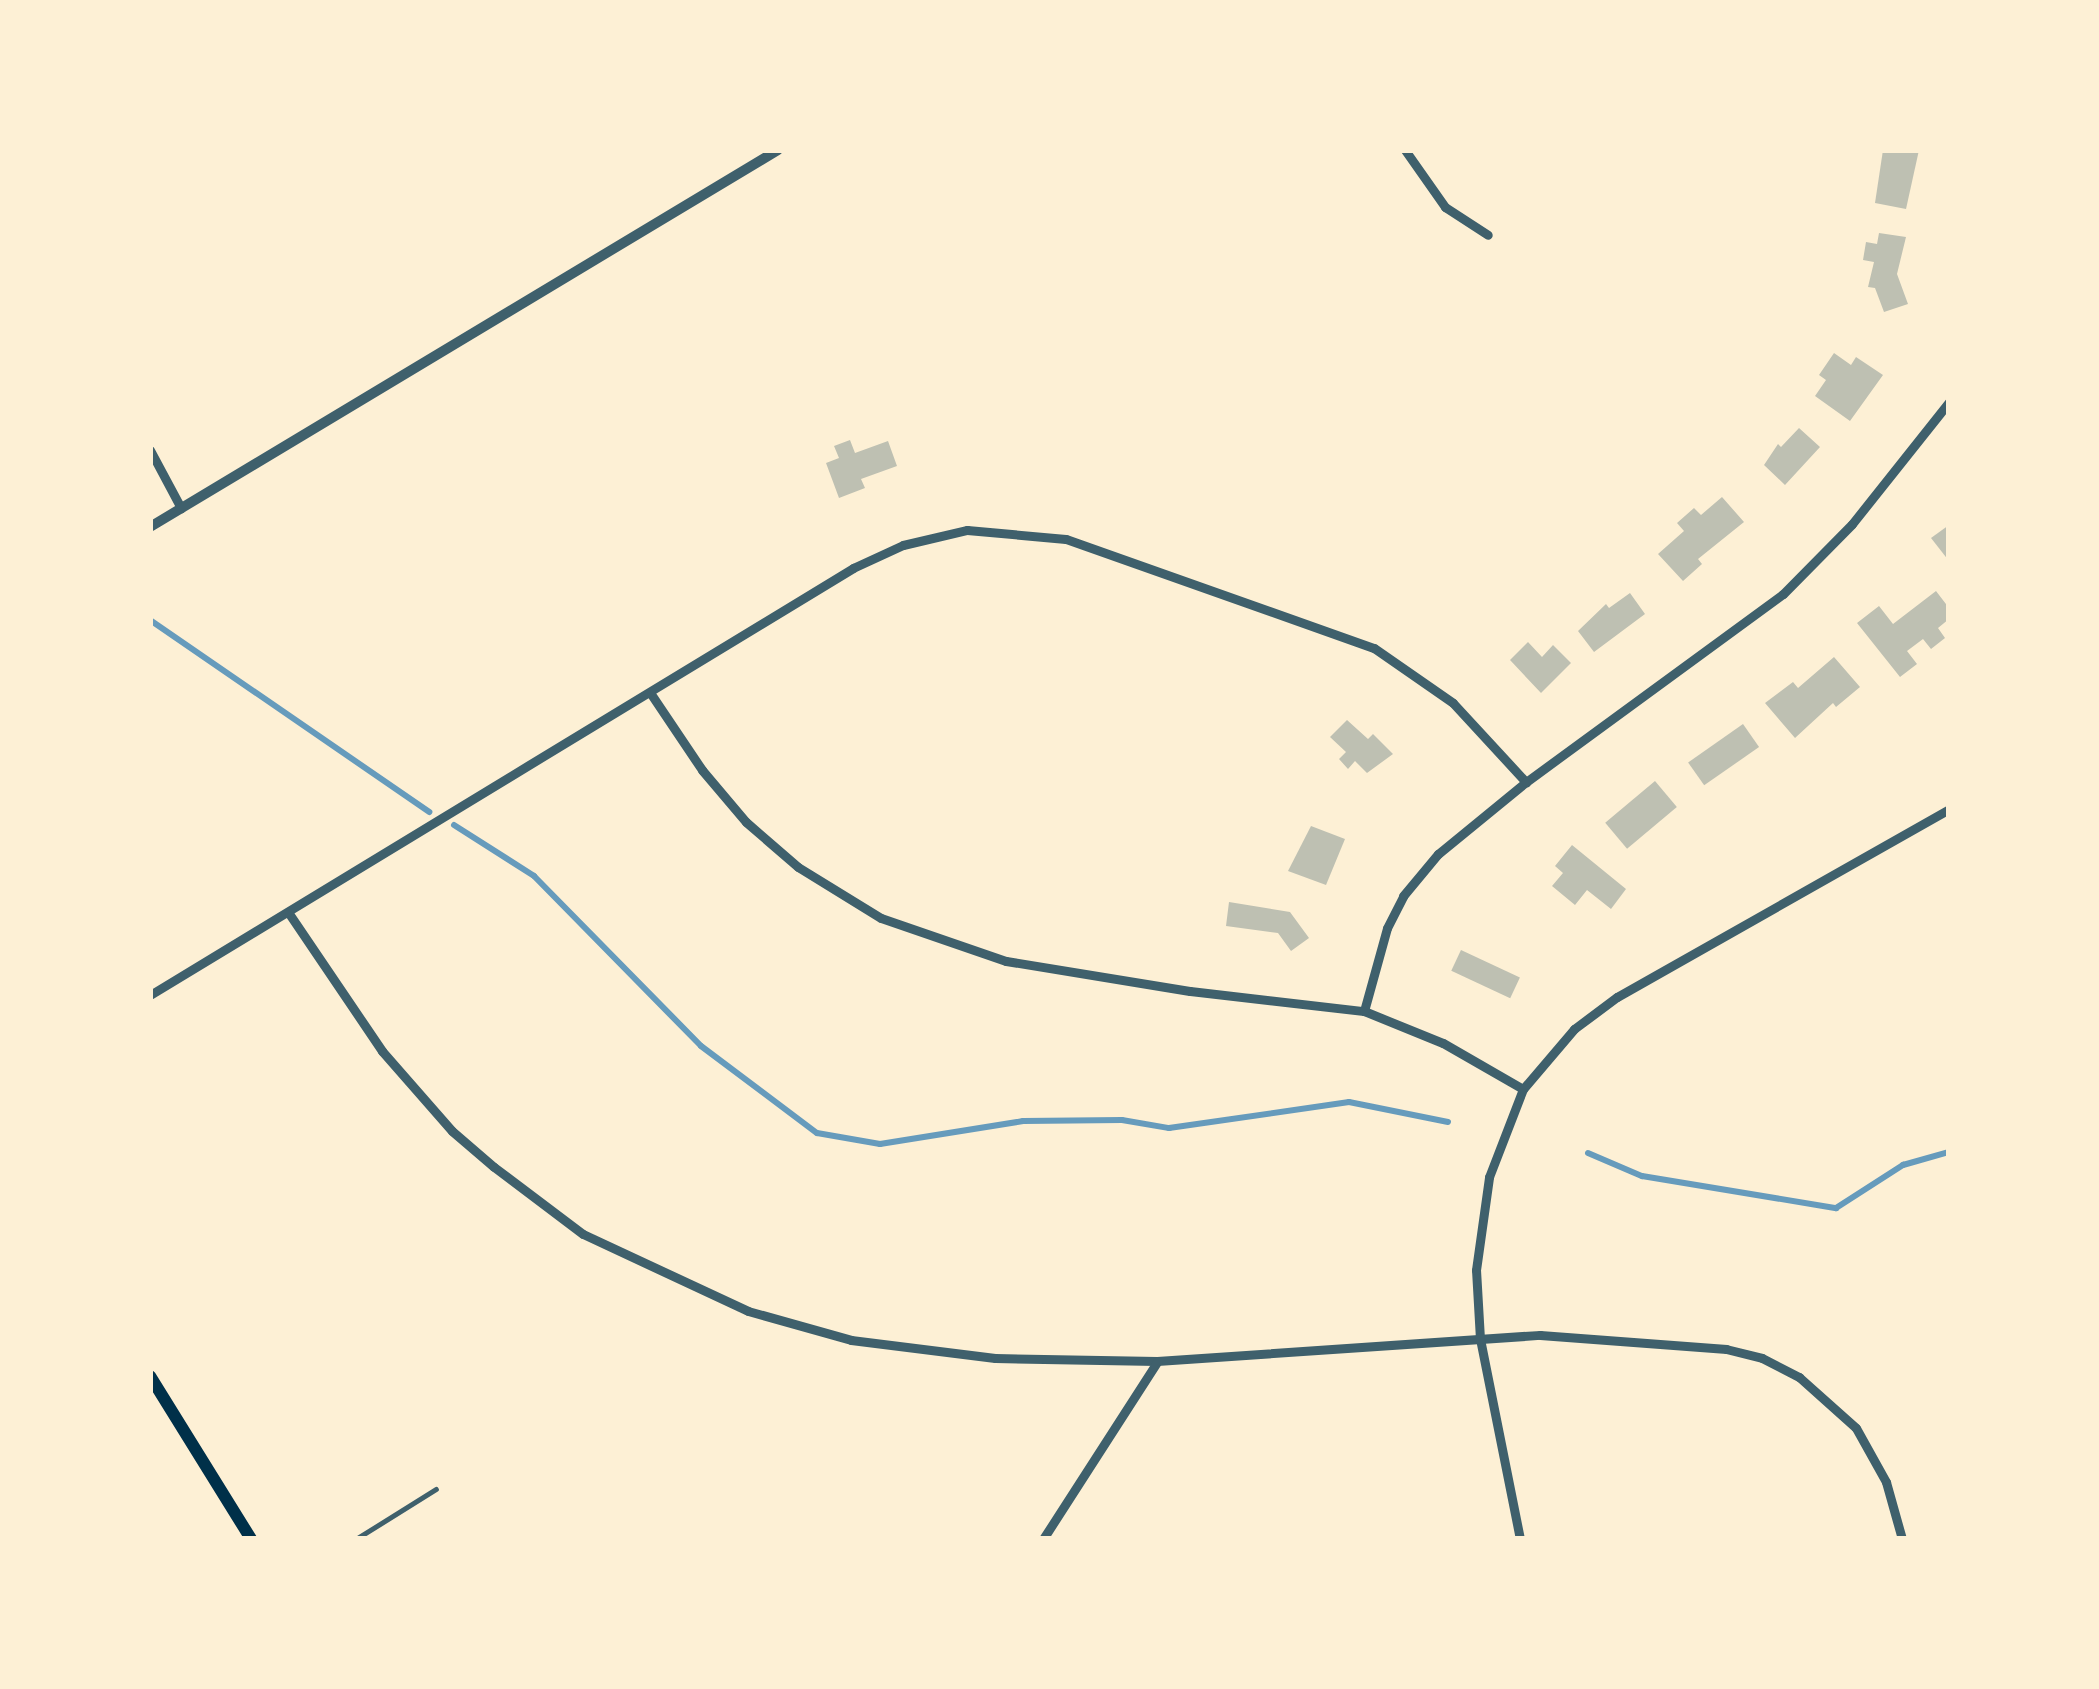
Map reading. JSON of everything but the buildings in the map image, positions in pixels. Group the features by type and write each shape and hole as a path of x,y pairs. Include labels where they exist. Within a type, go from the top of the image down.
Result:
{"main road":[{"path":"150,1376 154,1392 251,1539"}],"street":[{"path":"150,527 778,150"},
{"path":"1406,150 1444,206 1488,235"},
{"path":"1364,1011 1376,957 1403,896 1438,854 1526,782 1783,594 1879,493 1949,402"},
{"path":"150,450 181,508"},
{"path":"150,995 869,560 933,535 993,528 1066,539 1374,647 1453,703 1526,782"},
{"path":"651,694 701,770 746,821 827,888 898,926 1006,962 1190,991 1364,1011 1443,1043 1523,1089"},
{"path":"1520,1539 1480,1339 1476,1270 1483,1202 1523,1089 1554,1050 1617,997 1949,809"},
{"path":"288,912 370,1035 452,1131 538,1204 630,1259 748,1311 851,1340 994,1358 1157,1361 1540,1335 1630,1339 1762,1358 1799,1377 1856,1428 1886,1482 1902,1539"},
{"path":"1043,1539 1157,1361"}],"lane":[{"path":"356,1539 436,1489"}],"waterway":[{"path":"150,620 429,812"},
{"path":"454,825 534,876 701,1046 817,1133 880,1144 1023,1121 1122,1120 1169,1128 1349,1102 1448,1122"},
{"path":"1588,1153 1642,1176 1836,1208 1903,1165 1949,1152"}]}
